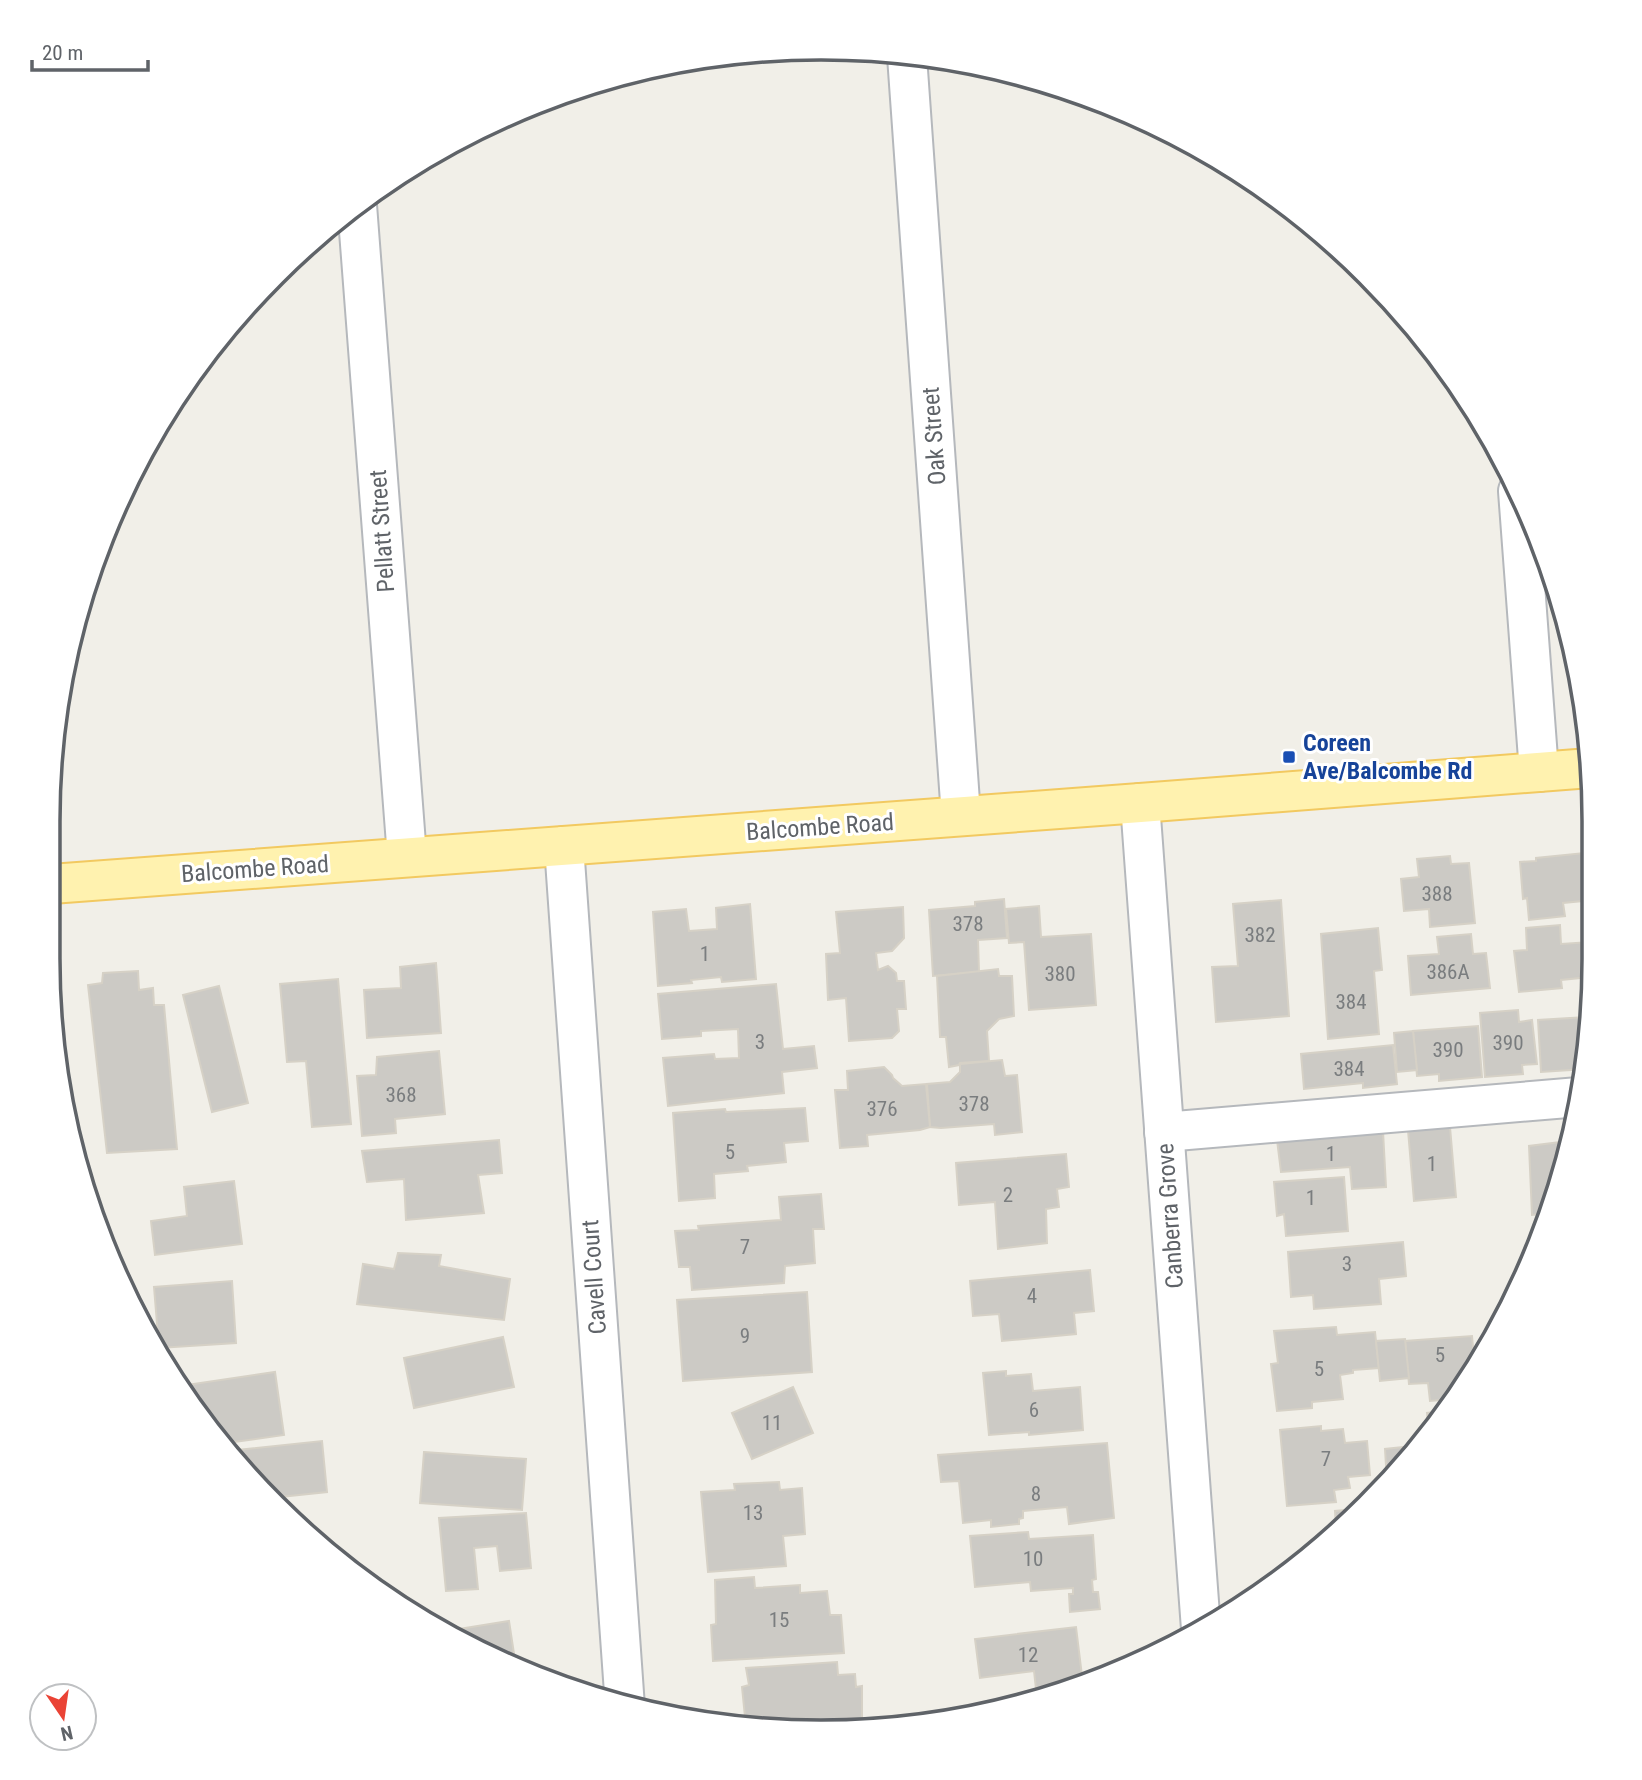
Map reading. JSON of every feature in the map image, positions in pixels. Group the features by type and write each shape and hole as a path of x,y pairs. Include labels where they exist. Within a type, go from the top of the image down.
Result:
{"main road":[{"name":"Balcombe Road","path":"59,883 1581,769"}],"street":[{"name":"Oak Street","path":"908,65 961,816"},
{"name":"Pellatt Street","path":"359,216 407,857"},
{"path":"1520,519 1539,772"},
{"name":"Canberra Grove","path":"1140,803 1200,1619"},
{"name":"Cavell Court","path":"564,846 624,1695"},
{"path":"1164,1132 1570,1098"}],"building":[{"path":"1583,853 1583,901 1563,903 1565,916 1529,920 1527,898 1523,899 1520,862 1536,861 1536,858"},
{"path":"1450,856 1451,864 1469,863 1475,923 1430,927 1429,909 1404,911 1401,879 1419,877 1417,859"},
{"path":"1004,899 1007,938 978,940 979,972 933,976 929,910 975,906 975,902"},
{"path":"1281,900 1289,1016 1216,1022 1212,967 1238,966 1233,904"},
{"path":"750,904 756,979 722,982 721,977 658,986 653,912 686,909 689,931 717,929 716,908"},
{"path":"1039,906 1041,937 1091,934 1096,1005 1029,1010 1024,942 1009,943 1006,909"},
{"path":"903,907 904,938 892,951 876,953 878,970 888,966 896,973 897,981 904,981 906,1009 897,1009 899,1031 892,1038 849,1041 846,998 828,1000 826,954 840,953 836,912"},
{"path":"1560,925 1561,944 1583,942 1582,978 1561,980 1562,988 1519,992 1514,951 1527,950 1526,928"},
{"path":"1378,928 1382,970 1374,971 1379,1034 1328,1039 1321,934"},
{"path":"1471,934 1473,954 1486,953 1490,988 1411,995 1408,956 1439,954 1437,937"},
{"path":"436,963 441,1033 367,1038 364,990 401,988 400,967"},
{"path":"998,969 999,976 1012,976 1014,1016 999,1019 987,1031 989,1061 960,1063 949,1067 946,1037 940,1037 937,976"},
{"path":"138,971 139,990 153,988 154,1005 164,1005 177,1149 107,1153 88,985 102,983 103,973"},
{"path":"338,979 351,1124 312,1127 306,1061 287,1062 280,984"},
{"path":"776,984 783,1049 814,1046 817,1068 782,1072 784,1093 668,1106 663,1058 714,1054 715,1059 739,1058 738,1029 701,1031 701,1036 662,1039 658,994"},
{"path":"219,986 248,1103 212,1112 183,995"},
{"path":"1518,1010 1519,1022 1532,1020 1537,1064 1522,1065 1523,1074 1485,1077 1480,1013"},
{"path":"1580,1017 1574,1070 1541,1072 1538,1020"},
{"path":"1478,1026 1482,1077 1439,1081 1439,1074 1417,1076 1413,1031"},
{"path":"1413,1031 1417,1070 1397,1072 1394,1033"},
{"path":"1393,1045 1397,1084 1363,1088 1363,1083 1304,1089 1301,1054"},
{"path":"439,1051 445,1114 395,1119 396,1133 362,1136 357,1076 376,1075 377,1057"},
{"path":"1002,1060 1005,1076 1017,1075 1022,1132 995,1135 994,1124 930,1127 927,1084 950,1082 960,1072 960,1064"},
{"path":"884,1067 902,1086 926,1084 930,1127 867,1135 868,1146 840,1148 835,1090 848,1090 847,1071"},
{"path":"805,1108 808,1141 784,1143 786,1162 747,1166 748,1171 714,1174 715,1198 679,1201 673,1113"},
{"path":"1450,1127 1456,1197 1414,1201 1408,1130"},
{"path":"1383,1131 1386,1187 1352,1189 1350,1167 1281,1172 1277,1140"},
{"path":"499,1140 502,1173 478,1175 484,1213 406,1220 404,1179 367,1182 362,1151"},
{"path":"1560,1142 1538,1214 1532,1215 1529,1146"},
{"path":"1066,1154 1069,1187 1057,1189 1059,1207 1046,1209 1047,1243 998,1249 995,1202 959,1205 956,1163"},
{"path":"1344,1177 1348,1231 1286,1236 1284,1214 1277,1216 1274,1182"},
{"path":"234,1181 242,1244 155,1255 151,1221 187,1216 184,1187"},
{"path":"821,1194 824,1229 813,1229 815,1263 785,1266 784,1283 692,1290 690,1267 679,1267 675,1231 699,1230 698,1226 781,1220 779,1197"},
{"path":"1403,1242 1406,1276 1379,1279 1381,1304 1314,1309 1313,1295 1291,1297 1288,1252"},
{"path":"398,1253 441,1255 439,1266 510,1279 504,1320 357,1304 363,1264 394,1269"},
{"path":"1090,1270 1094,1311 1074,1313 1076,1334 1002,1341 999,1314 973,1316 970,1281"},
{"path":"232,1281 236,1343 167,1348 158,1332 154,1287"},
{"path":"807,1292 812,1372 683,1381 677,1300"},
{"path":"1336,1327 1337,1335 1375,1332 1379,1368 1353,1370 1353,1373 1340,1375 1343,1399 1312,1402 1312,1408 1277,1411 1271,1364 1278,1363 1274,1331"},
{"path":"1472,1336 1473,1351 1441,1400 1430,1401 1428,1383 1409,1384 1405,1341"},
{"path":"503,1337 514,1387 414,1408 404,1358"},
{"path":"1405,1339 1409,1378 1380,1381 1376,1341"},
{"path":"1006,1371 1006,1376 1031,1374 1033,1391 1080,1387 1083,1430 1029,1435 1029,1432 989,1435 983,1373"},
{"path":"275,1372 284,1435 233,1442 190,1385"},
{"path":"793,1387 813,1433 752,1459 732,1413"},
{"path":"1321,1426 1321,1431 1343,1429 1345,1443 1367,1441 1370,1475 1348,1477 1350,1488 1334,1490 1336,1502 1287,1506 1280,1430"},
{"path":"322,1441 327,1492 283,1497 239,1450"},
{"path":"1107,1443 1114,1518 1069,1524 1067,1507 1023,1511 1019,1524 991,1527 991,1520 963,1523 959,1481 941,1482 938,1455"},
{"path":"1406,1447 1386,1469 1385,1449"},
{"path":"424,1452 526,1459 522,1510 420,1503"},
{"path":"779,1482 780,1490 802,1488 805,1534 783,1536 786,1566 708,1572 701,1492 735,1490 734,1484"},
{"path":"1346,1510 1336,1520 1335,1511"},
{"path":"526,1513 531,1568 500,1571 497,1546 474,1548 478,1589 446,1591 439,1518"},
{"path":"1028,1532 1029,1539 1093,1535 1096,1579 1092,1580 1093,1592 1098,1592 1100,1609 1070,1612 1069,1594 1073,1594 1073,1588 1031,1591 1030,1582 975,1587 970,1536"},
{"path":"754,1577 755,1588 800,1585 800,1593 827,1591 830,1615 841,1615 844,1653 713,1661 711,1625 716,1624 715,1580"},
{"path":"509,1621 514,1656 484,1642 460,1629"},
{"path":"1076,1627 1082,1674 1036,1689 1034,1671 980,1678 975,1639"},
{"path":"837,1662 838,1675 855,1674 856,1687 862,1686 862,1719 745,1716 742,1687 749,1685 746,1668"}],"place":[{"name":"Coreen Ave/Balcombe Rd","path":"1289,757"}]}
